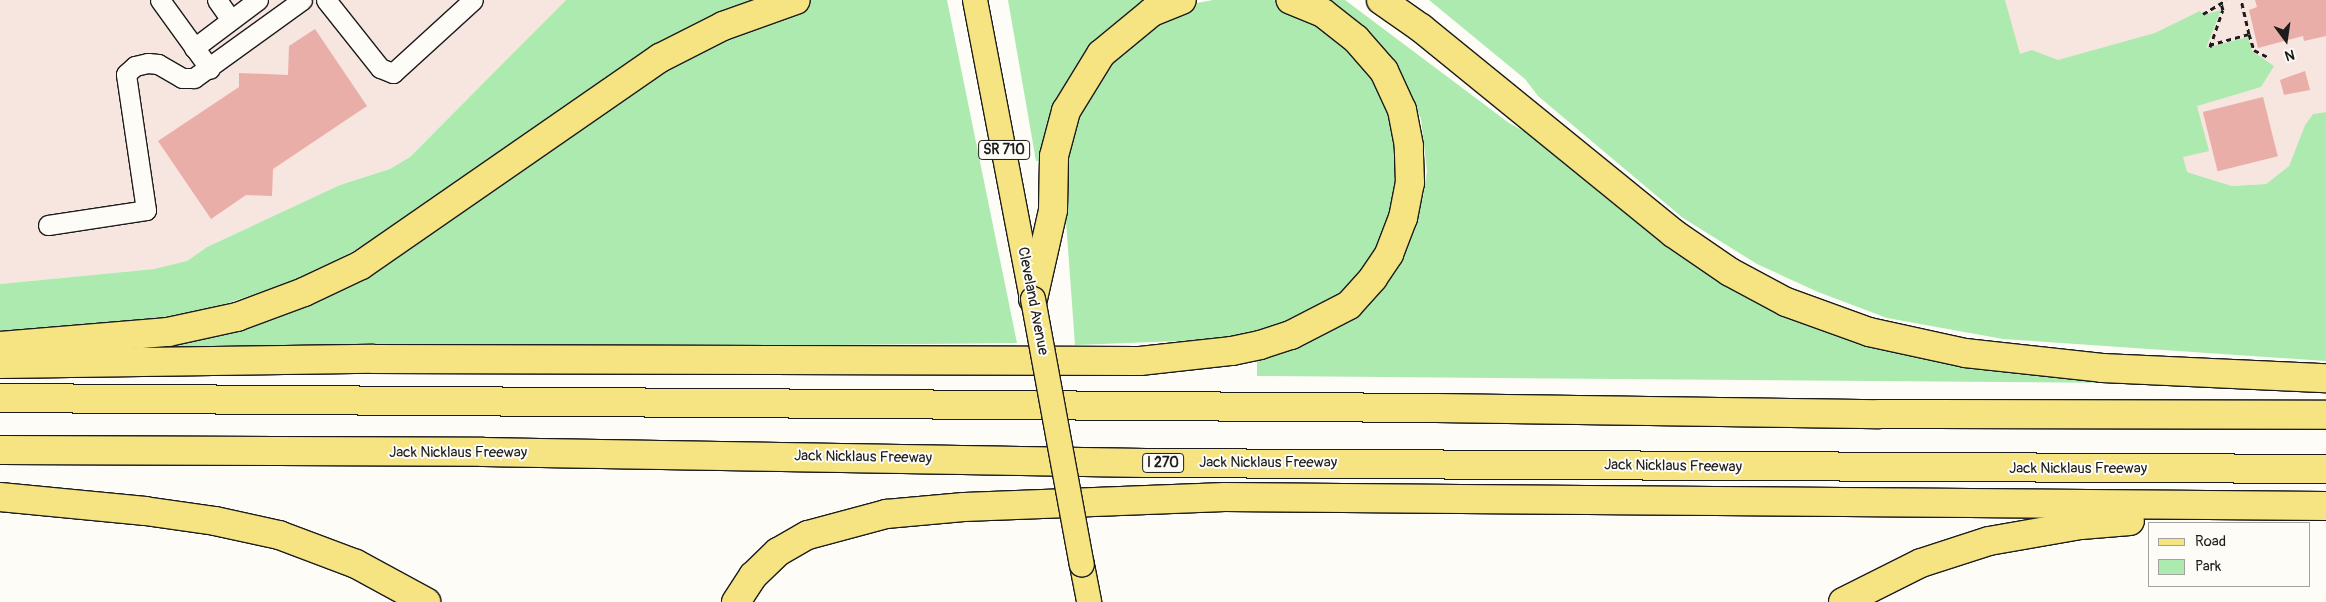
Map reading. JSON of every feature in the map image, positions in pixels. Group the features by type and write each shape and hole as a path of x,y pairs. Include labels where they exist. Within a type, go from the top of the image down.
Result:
{"highway":[{"path":"0,346 168,332 237,317 304,292 361,265 660,58 723,26 796,0"},
{"path":"1033,299 1053,210 1054,156 1066,111 1101,54 1152,12 1182,0"},
{"path":"0,364 373,359 1140,361 1232,351 1260,344 1290,335 1349,305 1373,278 1388,254 1403,218 1410,183 1409,146 1402,110 1384,71 1356,39 1323,13 1290,0"},
{"path":"1381,0 1421,28 1673,233 1730,272 1786,302 1869,332 1965,352 2102,368 2326,378"},
{"path":"0,398 1436,408 1880,414 2326,415"},
{"name":"Jack Nicklaus Freeway","path":"0,450 493,452 1146,463 2326,469"},
{"path":"0,497 145,511 215,521 280,535 356,564 426,602"},
{"path":"736,602 753,576 778,552 808,535 886,514 964,507 1225,497 2326,506"},
{"path":"1843,602 1922,563 1989,541 2035,532 2125,522 2326,512"}],"main road":[{"name":"Cleveland Avenue","path":"974,0 1033,299 1089,602"}],"lane":[{"path":"160,0 210,70"},
{"path":"217,0 232,20"},
{"path":"194,48 258,0"},
{"path":"48,225 146,210 126,74 135,66 148,63 158,64 182,78 194,78 210,70 280,7 302,0"},
{"path":"326,0 380,68 393,73 473,0"}],"path":[{"path":"2203,14 2226,0"},
{"path":"2241,0 2254,50 2268,57"},
{"path":"2221,2 2223,10 2210,46 2249,34"}],"shaded area":[{"path":"0,0 566,0 410,157 390,169 340,185 207,247 187,261 154,269 0,284"},
{"path":"1927,0 2326,0 2326,112 2313,114 2305,125 2289,166 2266,184 2232,186 2001,114"}],"green space":[{"path":"566,0 754,0 642,53 367,244 300,279 204,311 142,321 0,331 0,284 154,269 187,261 207,247 340,185 390,169 410,157"},
{"path":"811,0 947,0 1017,343 466,349 125,348 285,305 627,86 787,8"},
{"path":"1008,0 1160,0 1137,14 1045,160 1036,161"},
{"path":"1213,0 1273,0 1302,8 1334,27 1401,108 1399,221 1356,287 1294,324 1231,339 1075,345 1065,207 1066,165 1074,122 1090,86 1132,37 1192,4"},
{"path":"1319,0 1345,0 1509,123 1553,147 1753,293 2126,383 1257,376 1257,351 1383,284 1405,252 1423,197 1427,171 1421,119 1403,77 1377,42"},
{"path":"1429,0 2005,0 2020,54 2032,50 2058,60 2155,33 2200,11 2204,15 2221,10 2206,48 2248,37 2252,51 2274,66 2261,87 2197,106 2209,151 2183,157 2187,172 2232,186 2266,184 2289,166 2305,125 2313,114 2326,112 2326,361 2003,339 1887,318 1818,292 1757,264 1683,218 1538,96 1525,79"}],"building":[{"path":"2255,0 2326,0 2326,36 2304,41 2303,36 2258,48 2249,10 2257,7"},
{"path":"315,29 367,106 273,169 272,196 246,195 211,219 158,141 239,87 239,73 288,75 289,46"},
{"path":"2305,71 2310,90 2284,95 2280,80"},
{"path":"2263,97 2278,156 2218,171 2203,112"}]}
